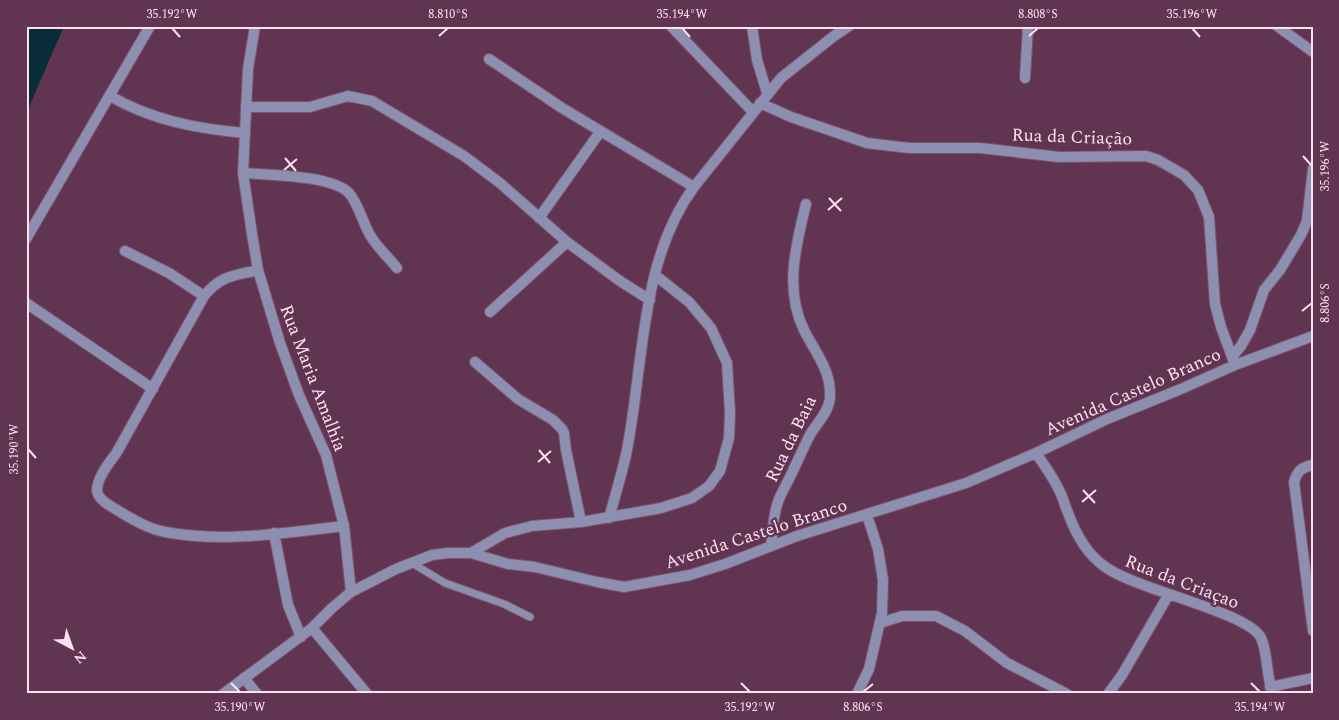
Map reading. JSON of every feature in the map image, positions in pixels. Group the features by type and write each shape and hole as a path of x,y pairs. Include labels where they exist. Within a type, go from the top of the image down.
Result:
{"street":[{"path":"26,239 150,26"},
{"name":"Rua Maria Amalhia","path":"255,26 248,69 243,174 258,270 280,343 299,395 326,455 344,526 351,592"},
{"path":"671,26 753,112"},
{"path":"752,26 757,60 767,93"},
{"path":"609,518 626,455 655,275 668,232 684,200 780,78 849,26"},
{"path":"1025,78 1028,26"},
{"path":"1277,26 1313,52"},
{"path":"489,59 600,132 694,187"},
{"path":"110,96 144,113 166,120 223,131 245,133"},
{"path":"246,107 310,108 348,96 372,102 464,156 500,183 567,242 620,281 650,300"},
{"name":"Rua da Criação","path":"760,103 792,117 866,143 909,148 980,148 1059,157 1146,156 1172,167 1184,175 1198,190 1205,204 1209,217 1216,304 1221,327 1234,361"},
{"path":"539,218 600,132"},
{"path":"1234,361 1250,330 1264,290 1280,270 1301,236 1307,221 1313,169"},
{"path":"243,174 277,175 323,181 342,188 349,194 373,240 397,268"},
{"name":"Rua da Baia","path":"771,546 776,505 811,434 827,409 830,397 825,368 804,330 796,308 793,290 797,242 806,204"},
{"path":"490,312 567,242"},
{"path":"125,251 169,273 204,296"},
{"path":"258,270 222,279 212,286 204,296 97,489 103,500 110,507 165,532 239,537 344,526"},
{"path":"471,553 505,533 532,526 609,518 661,508 692,498 709,486 720,471 729,438 727,362 711,328 689,302 655,275"},
{"path":"26,302 153,389"},
{"name":"Avenida Castelo Branco","path":"223,694 302,637 351,592 396,569 432,555 471,553 508,564 534,567 624,587 690,575 725,564 797,536 966,483 1036,453 1107,418 1182,389 1234,361 1313,336"},
{"path":"475,362 518,399 553,420 562,429 581,522"},
{"name":"Rua da Criaçao","path":"1036,453 1060,492 1068,514 1084,545 1096,559 1122,578 1169,594 1249,626 1258,632 1263,644 1271,690"},
{"path":"1313,465 1299,471 1294,482 1313,631"},
{"path":"856,694 869,670 880,623 883,580 878,549 866,515"},
{"path":"274,533 288,604 302,637"},
{"path":"1108,694 1122,675 1169,594"},
{"path":"880,623 902,616 936,616 965,631 1007,663 1067,694"},
{"path":"312,628 367,694"},
{"path":"244,678 257,694"},
{"path":"1271,690 1313,678"}],"lane":[{"path":"412,563 445,584 504,604 530,617"}],"water":[{"path":"26,26 64,26 26,114"}]}
